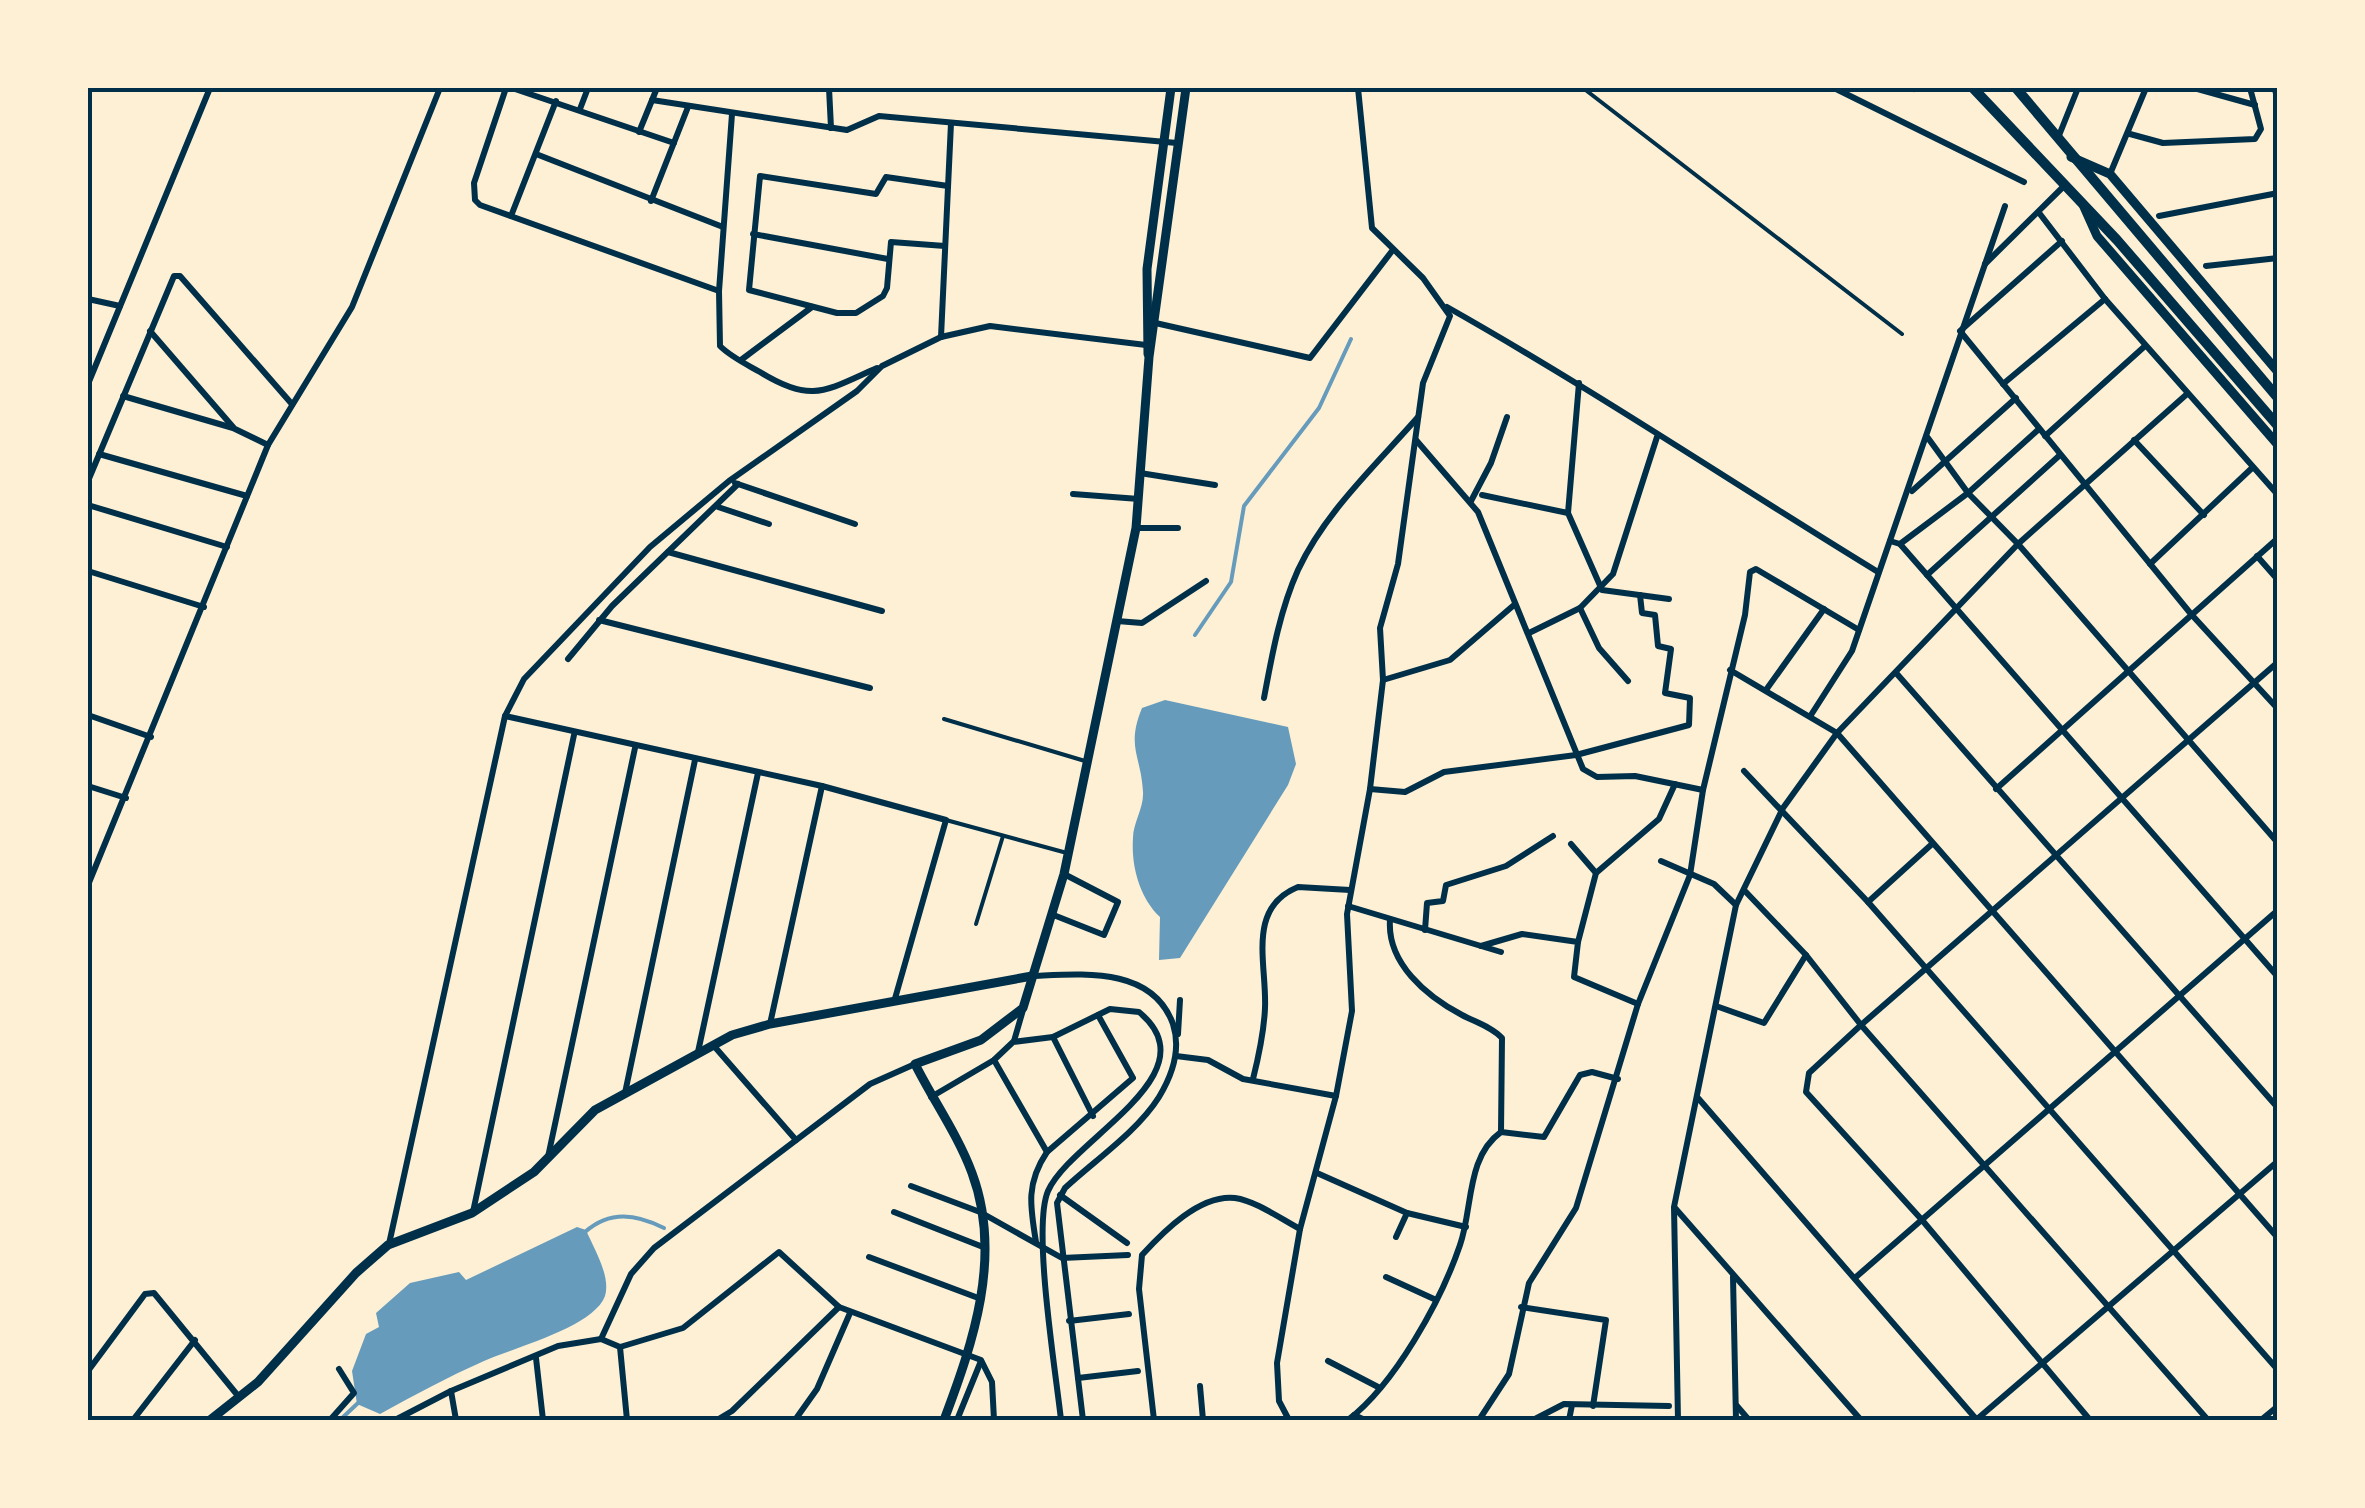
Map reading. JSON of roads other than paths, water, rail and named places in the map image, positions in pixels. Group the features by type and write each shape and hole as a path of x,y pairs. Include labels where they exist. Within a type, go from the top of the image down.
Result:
{"main road":[{"path":"1973,88 2083,204 2278,426"},
{"path":"2016,88 2070,157 2278,398"}],"street":[{"path":"88,384 210,88"},
{"path":"88,885 268,445 352,307 440,88"},
{"path":"580,110 588,88"},
{"path":"639,132 657,88"},
{"path":"830,88 831,128"},
{"path":"932,1096 994,1060 1013,1042 1070,853 1085,761 1136,528 1149,357 1149,247 1171,88"},
{"path":"1149,357 1149,322 1186,88"},
{"path":"1358,88 1372,228 1446,306 1579,381 1657,437 1878,572"},
{"path":"1834,88 2024,182"},
{"path":"2058,140 2078,88"},
{"path":"2110,174 2130,134 2146,88"},
{"path":"2194,88 2256,105"},
{"path":"2130,134 2163,144 2252,140 2261,132 2250,88"},
{"path":"2276,88 2278,96"},
{"path":"674,144 556,101 506,89 474,183 475,200 719,291"},
{"path":"652,100 831,128 856,129 879,116 1178,143"},
{"path":"512,216 556,101"},
{"path":"651,201 688,107"},
{"path":"732,114 718,340 724,350 784,387 806,394 829,390 942,337 970,329 1011,326 1146,345"},
{"path":"942,337 951,123"},
{"path":"536,154 723,228"},
{"path":"2070,157 2110,174 2278,372"},
{"path":"945,246 894,240 888,259 887,288 876,302 847,314 754,295 749,286 757,180 762,176 876,194 886,177 948,186"},
{"path":"1984,265 2064,187"},
{"path":"2159,216 2278,194"},
{"path":"2083,204 2097,236 2278,445"},
{"path":"1811,715 1846,664 1859,630 1910,493 1960,331 2005,206"},
{"path":"2040,214 2105,299 2278,496"},
{"path":"753,234 888,259"},
{"path":"1960,331 2062,241"},
{"path":"1149,322 1304,360 1315,353 1392,250"},
{"path":"2206,266 2278,258"},
{"path":"88,481 172,278 180,276 291,403"},
{"path":"88,299 120,306"},
{"path":"2004,384 2105,299"},
{"path":"1289,1420 1279,1401 1277,1364 1300,1228 1336,1096 1352,1011 1348,906 1370,789 1383,680 1380,628 1398,564 1426,371 1449,325 1446,306"},
{"path":"741,360 812,307"},
{"path":"150,331 234,428"},
{"path":"1960,331 2191,614 2278,710"},
{"path":"2045,436 2145,346"},
{"path":"388,1245 504,716 524,679 650,547 729,481 857,390 882,366"},
{"path":"1579,381 1568,513 1602,590"},
{"path":"1678,1420 1674,1208 1736,905 1783,808 1838,733 2018,544 2187,394"},
{"path":"123,396 234,428 268,445"},
{"path":"1910,493 2016,398"},
{"path":"1264,698 1288,597 1308,553 1340,507 1418,417"},
{"path":"1471,501 1491,463 1507,417"},
{"path":"1900,544 1968,493 2039,429"},
{"path":"1529,634 1580,608 1602,590 1620,561 1657,437"},
{"path":"1927,438 1968,493 2018,544 2278,843"},
{"path":"1416,440 1471,501 1583,769 1597,776 1635,776 1702,790"},
{"path":"2134,440 2204,516"},
{"path":"99,454 247,496"},
{"path":"1927,574 2060,456"},
{"path":"2150,564 2252,468"},
{"path":"1140,473 1215,486"},
{"path":"729,481 855,524"},
{"path":"568,658 600,620 738,484"},
{"path":"1073,494 1139,499"},
{"path":"1482,495 1568,513"},
{"path":"88,504 228,546"},
{"path":"718,507 769,524"},
{"path":"1136,528 1178,528"},
{"path":"1996,788 2278,538"},
{"path":"1890,541 1900,544 1927,574 2278,977"},
{"path":"667,552 882,611"},
{"path":"2257,556 2278,580"},
{"path":"1479,1420 1509,1374 1521,1307 1530,1283 1576,1208 1591,1146 1618,1079 1638,1004 1690,875 1702,790 1744,615 1748,575 1756,569 1859,630"},
{"path":"88,570 204,607"},
{"path":"1118,621 1142,623 1206,581"},
{"path":"1602,590 1669,599"},
{"path":"1370,789 1405,792 1456,769 1576,754 1689,725 1690,698 1665,694 1670,649 1658,646 1655,615 1642,613 1640,595"},
{"path":"1383,680 1450,660 1514,605"},
{"path":"1580,608 1599,648 1628,681"},
{"path":"1766,690 1824,608"},
{"path":"600,620 870,688"},
{"path":"2090,1420 1922,1220 1806,1092 1809,1073 2278,662"},
{"path":"1730,670 1838,733 2278,1238"},
{"path":"1897,674 2278,1108"},
{"path":"88,715 151,737"},
{"path":"504,716 574,735 822,786 946,820 894,1004"},
{"path":"472,1213 574,735"},
{"path":"548,1158 635,748"},
{"path":"624,1094 695,760"},
{"path":"1744,771 1868,902 2278,1370"},
{"path":"696,1058 758,774"},
{"path":"1638,1004 1574,977 1578,942 1596,872 1659,818 1675,784"},
{"path":"88,786 126,798"},
{"path":"770,1024 822,786"},
{"path":"1425,930 1426,903 1443,901 1446,886 1506,866 1553,836"},
{"path":"1571,844 1596,872"},
{"path":"1868,902 1932,844"},
{"path":"88,848 101,853"},
{"path":"1661,861 1714,884 1736,905"},
{"path":"1051,914 1101,935 1117,898 1064,874"},
{"path":"1254,1079 1266,1003 1262,935 1271,907 1298,887 1350,890"},
{"path":"1744,890 1806,955 1861,1025 2208,1420"},
{"path":"1348,906 1501,952"},
{"path":"1856,1277 2278,910"},
{"path":"1351,1418 1380,1388 1434,1300 1466,1226 1482,1152 1501,1132 1502,1038 1440,1002 1421,985 1392,950 1390,920"},
{"path":"1482,946 1522,934 1578,942"},
{"path":"1716,1006 1760,1023 1768,1018 1806,955"},
{"path":"210,1420 239,1398 388,1245 472,1213 521,1183 580,1120 714,1046 770,1024 1032,976 1126,980 1160,1000 1178,1038"},
{"path":"1083,1420 1056,1213 1060,1195 1148,1112 1176,1056 1180,1000"},
{"path":"1013,1042 1053,1037 1098,1014 1124,1007 1138,1012 1160,1036 1161,1056 1144,1090 1050,1188 1045,1247 1060,1420"},
{"path":"601,1339 642,1259 870,1084 980,1040 1023,1008"},
{"path":"1036,1242 1029,1197 1031,1180 1047,1152 1131,1084 1132,1073 1098,1014"},
{"path":"1053,1037 1094,1116"},
{"path":"714,1046 796,1140"},
{"path":"1176,1056 1208,1060 1235,1076 1336,1096"},
{"path":"994,1060 1047,1152"},
{"path":"915,1064 972,1174 983,1247 982,1299 971,1354 944,1420"},
{"path":"1501,1132 1544,1137 1580,1075 1592,1072 1618,1079"},
{"path":"1698,1098 1976,1420 2278,1161"},
{"path":"1317,1173 1407,1214 1466,1226"},
{"path":"912,1186 980,1212 1062,1258 1128,1255"},
{"path":"1060,1195 1127,1243"},
{"path":"1154,1420 1139,1289 1142,1255 1179,1220 1221,1199 1250,1203 1300,1228"},
{"path":"1674,1208 1861,1420"},
{"path":"894,1212 983,1247"},
{"path":"1396,1237 1407,1214"},
{"path":"395,1420 452,1390 558,1346 601,1339 620,1347 697,1320 765,1259 779,1252 839,1307 981,1360 992,1382 994,1420"},
{"path":"869,1257 982,1299"},
{"path":"1733,1274 1736,1420"},
{"path":"1386,1277 1434,1300"},
{"path":"88,1371 145,1294 158,1296 239,1398"},
{"path":"716,1420 732,1411 839,1307"},
{"path":"1521,1307 1604,1318 1592,1406"},
{"path":"795,1420 817,1389 850,1312"},
{"path":"1070,1321 1130,1314"},
{"path":"132,1420 195,1340"},
{"path":"620,1347 627,1420"},
{"path":"536,1358 542,1420"},
{"path":"957,1420 981,1360"},
{"path":"1328,1361 1380,1388"},
{"path":"334,1419 353,1396 353,1387 338,1369"},
{"path":"1078,1378 1138,1371"},
{"path":"1200,1386 1203,1420"},
{"path":"452,1390 456,1420"},
{"path":"1569,1420 1572,1404"},
{"path":"1533,1420 1556,1406 1572,1404 1668,1406"},
{"path":"1736,1404 1749,1420"},
{"path":"2261,1420 2278,1406"},
{"path":"224,1410 232,1420"},
{"path":"1351,1418 1364,1420"}],"lane":[{"path":"1583,88 1902,334"},
{"path":"944,719 1085,761"},
{"path":"946,820 1070,853"},
{"path":"976,924 1003,836"}],"water":[{"path":"1165,700 1288,727 1296,764 1288,785 1180,958 1159,960 1160,917 1142,891 1134,860 1133,832 1143,792 1135,732 1142,708"},
{"path":"577,1227 586,1230 606,1280 605,1296 586,1317 471,1367 380,1414 357,1404 352,1371 366,1334 379,1327 376,1313 410,1283 459,1272 466,1280"}],"waterway":[{"path":"1195,635 1231,582 1244,506 1319,408 1351,339"},
{"path":"585,1232 604,1220 623,1216 664,1228"},
{"path":"340,1420 358,1403"}]}
